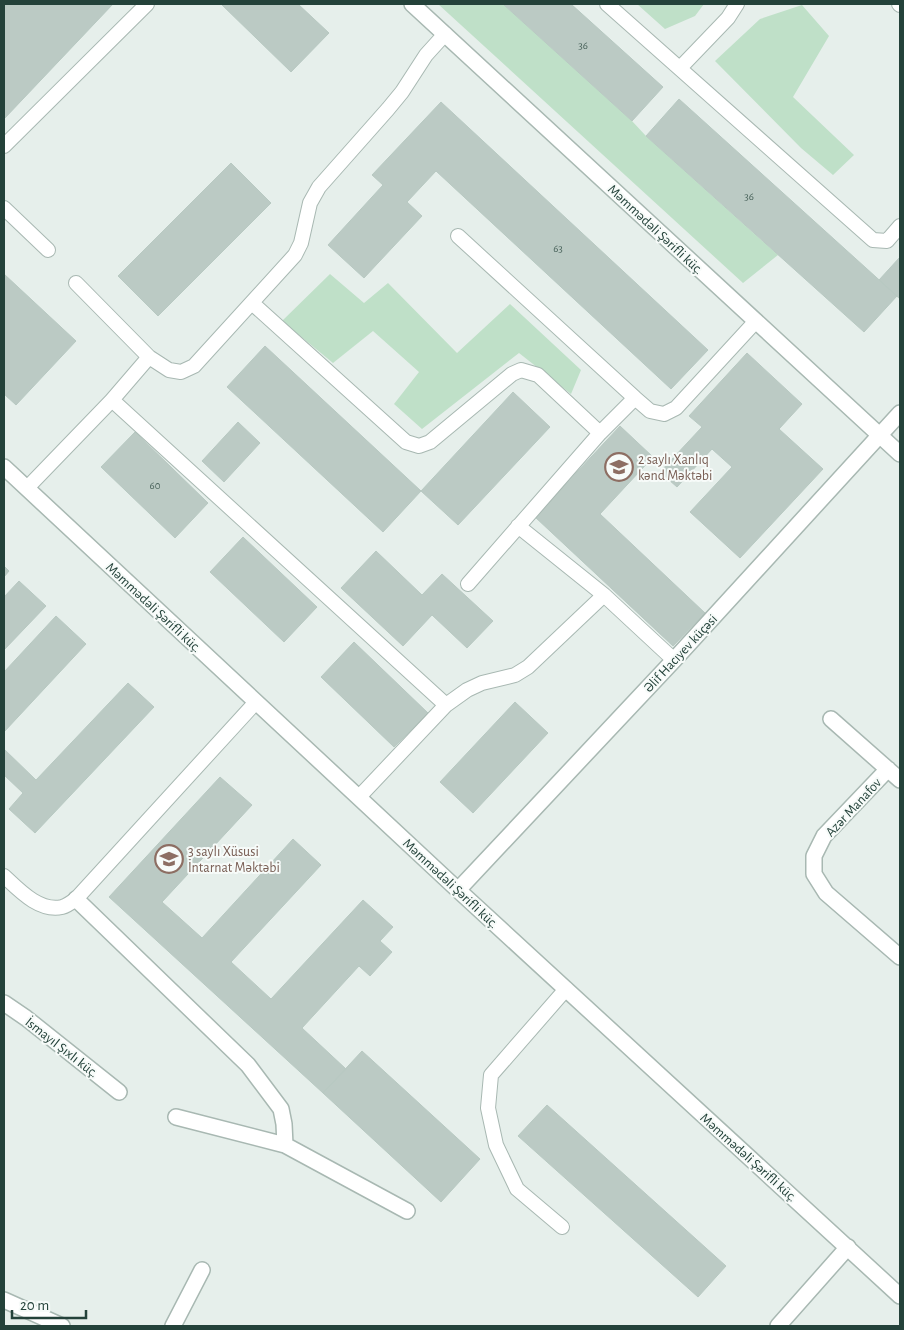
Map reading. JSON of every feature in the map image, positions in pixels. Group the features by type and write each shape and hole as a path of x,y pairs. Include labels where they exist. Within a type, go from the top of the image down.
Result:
{"street":[{"name":"Məmmədəli Şərifli küç.","path":"412,4 900,454"},
{"name":"Əlif Hacıyev küçəsi","path":"458,890 674,660 900,413"},
{"name":"Məmmədəli Şərifli küç.","path":"4,467 566,990 900,1296"},
{"name":"Azər Manafov","path":"831,719 900,780"},
{"name":"Azər Manafov","path":"888,769 824,836 814,856 814,874 826,893 900,958"},
{"path":"76,899 248,1065 280,1109 284,1124 285,1145"},
{"name":"İsmayıl Şıxlı küç.","path":"4,1003 119,1092"},
{"path":"176,1117 285,1145 407,1211"},
{"path":"778,1326 848,1247"},
{"path":"173,1326 202,1270"},
{"path":"4,1300 62,1326"}],"lane":[{"path":"4,146 148,4"},
{"path":"607,4 873,240 887,241 900,226"},
{"path":"680,68 728,18 737,4"},
{"path":"76,283 149,357 170,370 182,372 194,366 295,255 301,243 310,203 319,187 402,92 426,55 445,34"},
{"path":"4,208 48,250"},
{"path":"458,236 635,398 650,410 664,414 676,408 756,321"},
{"path":"252,303 406,442 419,446 430,442 512,374 521,370 538,374 600,433"},
{"path":"27,488 112,400 149,357"},
{"path":"468,584 600,433 635,398"},
{"path":"112,400 446,705"},
{"path":"518,526 604,595 674,660"},
{"path":"359,797 446,705 467,690 482,683 515,675 528,667 604,595"},
{"path":"4,876 35,902 47,907 62,907 76,899 256,702"},
{"path":"562,1227 517,1189 496,1145 488,1108 491,1075 566,990"}],"green space":[{"path":"438,4 503,4 778,255 743,283"},
{"path":"637,4 704,4 695,16 665,29"},
{"path":"802,5 829,36 793,97 854,155 833,175 801,148 715,61 760,19"},
{"path":"330,274 364,303 388,283 457,353 510,304 581,370 571,394 519,353 422,429 394,404 419,372 373,331 333,363 282,321"}],"building":[{"path":"113,4 4,119 4,5"},
{"path":"221,4 298,4 329,33 291,72"},
{"path":"503,4 571,4 663,87 632,121"},
{"path":"679,99 897,296 864,332 646,136"},
{"path":"441,102 708,350 671,389 436,171 407,202 422,216 364,278 328,245 383,185 372,175"},
{"path":"231,163 271,203 158,316 118,276"},
{"path":"900,257 900,299 879,280"},
{"path":"4,274 76,341 16,405 4,394"},
{"path":"265,346 421,491 383,532 227,387"},
{"path":"747,353 802,404 779,429 823,469 740,558 690,512 732,467 712,449 677,487 660,472 702,427 689,416"},
{"path":"513,392 550,427 458,525 421,491"},
{"path":"238,422 260,443 224,482 202,461"},
{"path":"620,426 653,457 600,514 705,613 673,646 535,517"},
{"path":"135,432 208,503 175,538 101,467"},
{"path":"243,537 317,607 284,642 210,572"},
{"path":"376,551 422,595 442,574 493,621 467,648 432,615 403,646 341,588"},
{"path":"4,566 9,571 4,577"},
{"path":"19,581 46,606 4,650 4,597"},
{"path":"56,616 86,644 4,732 4,672"},
{"path":"354,642 428,713 394,747 321,677"},
{"path":"128,683 154,707 35,833 9,809 23,793 4,775 4,749 36,780"},
{"path":"515,702 548,733 473,813 440,782"},
{"path":"220,777 252,805 162,902 202,938 293,839 321,865 231,962 271,999 363,900 393,927 380,941 392,952 370,976 359,966 302,1028 346,1069 323,1093 109,897"},
{"path":"362,1051 480,1159 441,1202 323,1093"},
{"path":"547,1105 726,1266 698,1297 518,1136"}],"place":[{"name":"2 saylı Xanlıq kənd Məktəbi","path":"619,467"},
{"name":"3 saylı Xüsusi İntarnat Məktəbi","path":"169,859"}]}
